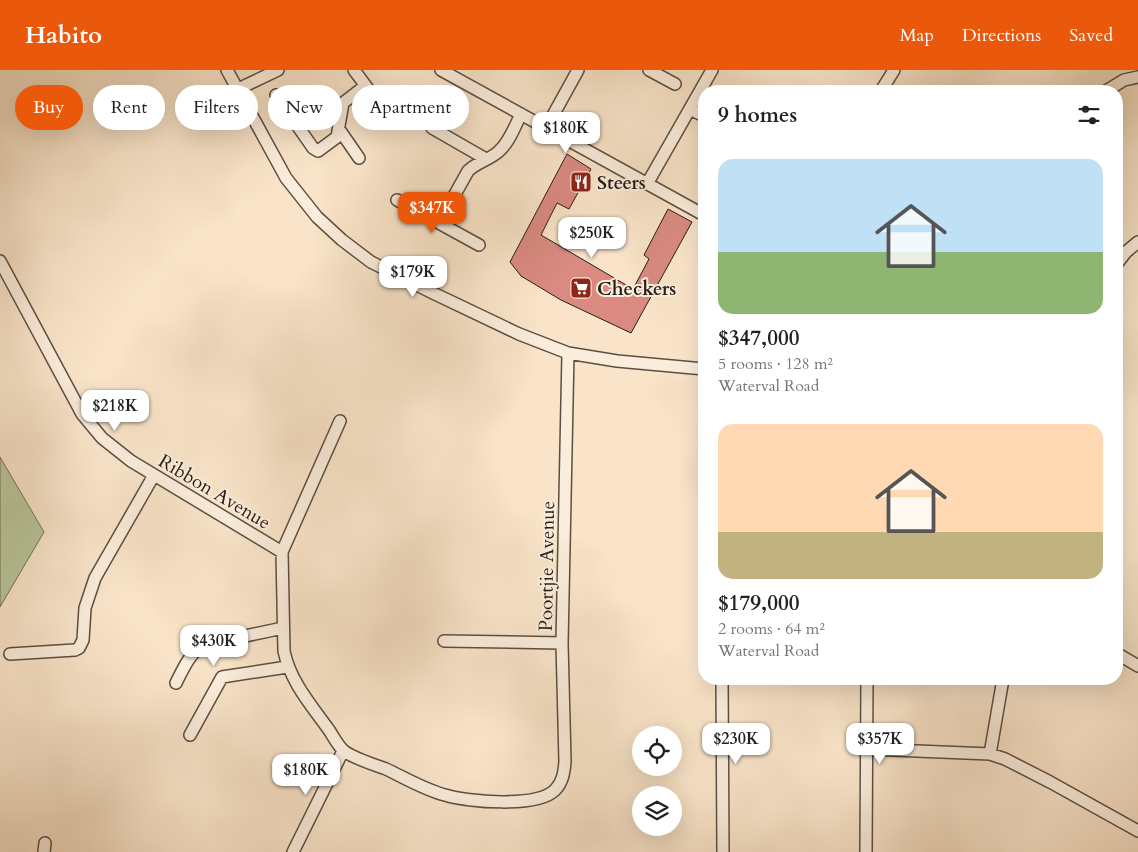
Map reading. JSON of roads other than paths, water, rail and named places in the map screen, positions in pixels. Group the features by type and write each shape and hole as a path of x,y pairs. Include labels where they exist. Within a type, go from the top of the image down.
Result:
{"street":[{"path":"227,70 234,85"},
{"path":"246,85 278,70"},
{"path":"354,70 364,85"},
{"path":"441,70 698,212"},
{"path":"546,128 578,70"},
{"path":"649,70 674,84"},
{"path":"704,85 712,70"},
{"path":"885,85 894,70"},
{"path":"1116,85 1124,80 1138,77"},
{"path":"647,184 698,95"},
{"path":"342,110 343,103 352,96"},
{"path":"690,109 698,113"},
{"path":"440,223 468,171 477,164 494,156 503,148 521,114"},
{"path":"258,129 286,178 317,217 342,240 371,262 519,334 568,354 617,361 698,368"},
{"path":"301,130 315,150 321,150 333,140 339,130"},
{"path":"340,130 359,158"},
{"path":"435,130 486,159"},
{"path":"397,200 479,245"},
{"path":"1123,256 1138,242"},
{"name":"Ribbon Avenue","path":"0,261 82,414 91,427 117,451 282,552"},
{"name":"Poortjie Avenue","path":"344,751 443,795 462,800 492,802 548,795 555,790 563,778 565,762 562,643 568,354"},
{"path":"293,852 344,751 296,683 288,666 284,651 282,552 340,421"},
{"path":"10,654 75,650 79,648 83,640 85,608 95,578 154,475"},
{"path":"176,683 183,667 197,648 203,645 283,628"},
{"path":"444,641 562,643"},
{"path":"1123,657 1138,666"},
{"path":"190,735 222,677 288,666"},
{"path":"722,685 723,852"},
{"path":"866,852 868,685"},
{"path":"990,754 1002,685"},
{"path":"868,749 990,754 1005,758 1138,831"}],"place":[{"name":"Steers","path":"581,182"},
{"name":"Checkers","path":"581,288"}]}
